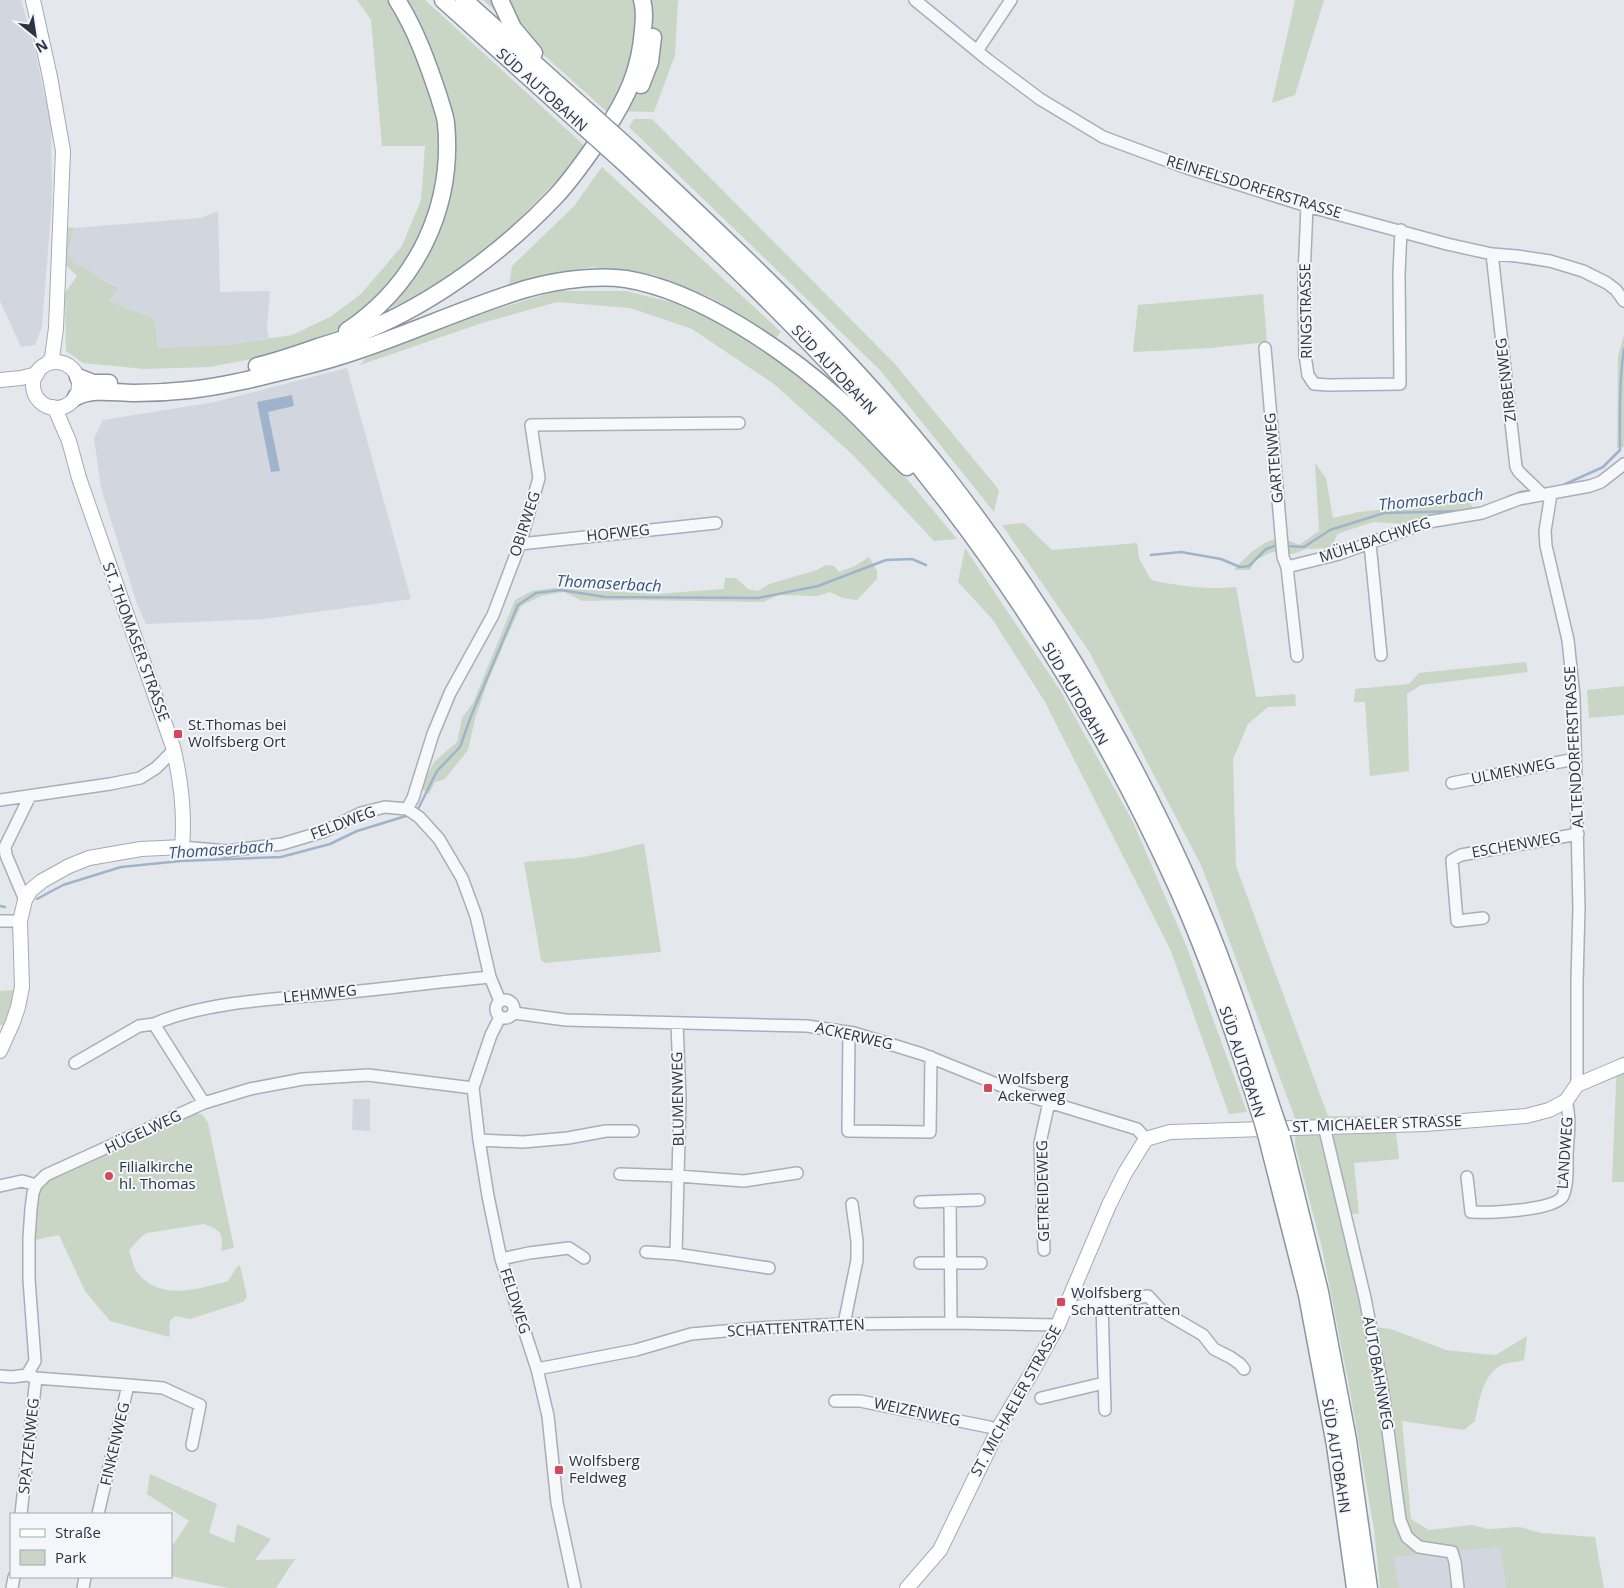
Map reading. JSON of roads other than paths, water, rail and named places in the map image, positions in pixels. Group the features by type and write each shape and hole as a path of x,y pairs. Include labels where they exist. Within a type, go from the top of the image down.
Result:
{"highway":[{"path":"328,344 363,320 384,302 401,282 420,252 434,222 444,188 447,155 446,121 420,46 397,0"},
{"name":"SÜD AUTOBAHN","path":"443,0 728,240 835,349 896,416 947,478 1031,595 1097,701 1148,794 1189,882 1232,988 1320,1292 1348,1440 1369,1588"},
{"name":"SÜD AUTOBAHN","path":"464,0 554,81 587,120"},
{"path":"500,0 513,28 529,45 554,81"},
{"path":"78,377 93,383 160,382 202,378 276,362 374,327 417,305 459,280 507,242 555,197 586,159 615,114 633,80 642,47 644,9 642,0"},
{"path":"285,371 381,334 458,291 487,271 520,244 558,208 596,162 622,124 636,98 650,62 654,27 653,0"},
{"name":"SÜD AUTOBAHN","path":"626,155 716,249 823,356 884,424 952,509 1004,579 1040,634 1080,700 1135,801 1176,886 1220,993 1242,1056 1271,1127 1335,1445 1355,1588"},
{"path":"72,401 90,392 159,393 226,385 320,363 538,285 565,280 594,278 624,279 663,288 701,304 744,328 790,360 839,399 909,468 930,492 952,509"}],"main road":[{"path":"33,0 50,77 63,151 56,328 52,358 37,374 34,386 35,392"},
{"path":"56,328 62,358 66,364"},
{"path":"0,381 30,389 35,392 44,404 61,407 72,401 79,387 78,377 71,367 66,364 60,362 47,364"},
{"path":"0,381 37,374"},
{"name":"ST. THOMASER STRASSE","path":"72,401 67,409 70,441 78,478 174,750 179,770 184,828 182,848"},
{"name":"ST. THOMASER STRASSE","path":"53,407 70,441"},
{"path":"0,1051 13,1022 22,987 20,921 25,900 31,890 42,881 69,866 89,858 141,849 182,848"},
{"path":"1566,1101 1577,1085 1624,1065"},
{"name":"ST. MICHAELER STRASSE","path":"907,1588 940,1550 998,1430 1058,1324 1109,1205 1125,1173 1146,1139 1170,1132 1425,1124 1526,1116 1550,1110 1566,1101"}],"street":[{"name":"REINFELSDORFERSTRASSE","path":"914,0 1040,99 1103,137 1187,168 1307,206 1447,244 1492,254 1550,262 1583,271 1607,283 1616,290 1624,301"},
{"path":"977,51 1011,0"},
{"name":"RINGSTRASSE","path":"1307,206 1304,277 1305,355 1308,375 1314,384 1400,384 1399,273 1401,230"},
{"name":"ZIRBENWEG","path":"1492,254 1516,467 1519,472 1542,492"},
{"name":"GARTENWEG","path":"1265,348 1283,557 1287,567 1297,656"},
{"name":"OBIRWEG","path":"407,809 413,798 433,734 450,693 493,615 520,544 539,478 531,425 739,424"},
{"path":"1542,492 1596,484 1624,464"},
{"name":"MÜHLBACHWEG","path":"1287,567 1339,554 1428,522 1482,514 1542,492"},
{"name":"ALTENDORFERSTRASSE","path":"1542,492 1546,546 1568,640 1574,697 1579,908 1576,981 1577,1085"},
{"name":"HOFWEG","path":"520,544 716,523"},
{"path":"1370,544 1381,655"},
{"path":"0,800 140,778 156,768 174,750"},
{"name":"ULMENWEG","path":"1452,783 1575,759"},
{"path":"25,900 6,856 5,847 30,796"},
{"name":"FELDWEG","path":"182,848 227,851 282,844 325,831 361,813 385,807 407,809"},
{"path":"407,809 419,816 439,839 462,878 476,916 490,977 500,1001"},
{"name":"ESCHENWEG","path":"1482,918 1457,920 1452,860 1461,855 1578,834"},
{"path":"0,921 20,921"},
{"name":"LEHMWEG","path":"75,1063 139,1026 154,1024 170,1017 209,1008 273,999 490,977"},
{"path":"506,999 511,1001 514,1013 508,1018 500,1016 496,1009 497,1003 506,999"},
{"name":"ACKERWEG","path":"514,1013 566,1020 807,1026 849,1033 931,1057 1019,1093 1137,1129 1146,1139"},
{"name":"FELDWEG","path":"500,1016 491,1035 473,1088 479,1140 501,1259 537,1368 548,1416 559,1512 575,1588"},
{"name":"BLUMENWEG","path":"676,1254 680,1099 677,1023"},
{"path":"154,1024 204,1103"},
{"path":"849,1033 848,1131 930,1132 931,1057"},
{"name":"HÜGELWEG","path":"36,1185 46,1175 204,1103 250,1089 303,1079 368,1075 473,1088"},
{"name":"LANDWEG","path":"1467,1177 1471,1212 1508,1212 1554,1202 1562,1198 1565,1188 1568,1139 1569,1111 1566,1101"},
{"name":"GETREIDEWEG","path":"1044,1250 1040,1143 1050,1102"},
{"name":"AUTOBAHNWEG","path":"1324,1126 1365,1298 1382,1386 1400,1520 1407,1537 1419,1547 1452,1552 1456,1562 1458,1588"},
{"path":"479,1140 523,1142 568,1138 606,1131 633,1131"},
{"path":"620,1174 744,1181 797,1174"},
{"path":"0,1186 22,1181 36,1185 33,1193 29,1238 29,1279 35,1361 32,1377 12,1378 0,1376"},
{"path":"920,1202 979,1200"},
{"path":"950,1201 951,1323"},
{"path":"844,1324 857,1260 857,1241 852,1204"},
{"path":"501,1259 569,1248 584,1258"},
{"path":"646,1252 676,1254 769,1268"},
{"path":"920,1263 980,1263"},
{"path":"1066,1308 1148,1296 1162,1311 1204,1335 1214,1349 1235,1360 1244,1369"},
{"path":"1102,1303 1105,1410"},
{"name":"SCHATTENTRATTEN","path":"537,1368 636,1350 691,1334 760,1328 844,1324 1058,1324"},
{"name":"FINKENWEG","path":"32,1377 128,1385 98,1513"},
{"name":"SPATZENWEG","path":"21,1513 32,1377"},
{"path":"1042,1398 1104,1383"},
{"path":"128,1385 163,1388 200,1405 192,1445"},
{"name":"WEIZENWEG","path":"835,1402 860,1401 998,1430"}],"water":[{"path":"292,395 294,406 268,412 280,471 271,472 257,402"}],"waterway":[{"name":"Thomaserbach","path":"1561,486 1603,467 1620,450 1622,361 1624,349"},
{"name":"Thomaserbach","path":"1508,497 1534,490"},
{"name":"Thomaserbach","path":"1286,546 1304,547 1330,530 1384,513 1463,511"},
{"name":"Thomaserbach","path":"1151,555 1181,552 1221,559 1240,567 1249,566 1266,549 1277,545"},
{"name":"Thomaserbach","path":"418,809 437,771 460,747 471,716 518,605 536,593 561,590 605,597 758,598 818,586 886,560 912,559 926,565"},
{"name":"Thomaserbach","path":"37,899 63,885 121,867 181,861 281,857 330,844 357,831 406,816"},
{"name":"Thomaserbach","path":"0,906 5,907"}],"place":[{"name":"St.Thomas bei Wolfsberg Ort","path":"178,734"},
{"name":"Wolfsberg Ackerweg","path":"988,1088"},
{"name":"Filialkirche hl. Thomas","path":"109,1176"},
{"name":"Wolfsberg Schattentratten","path":"1061,1302"},
{"name":"Wolfsberg Feldweg","path":"559,1470"}]}
